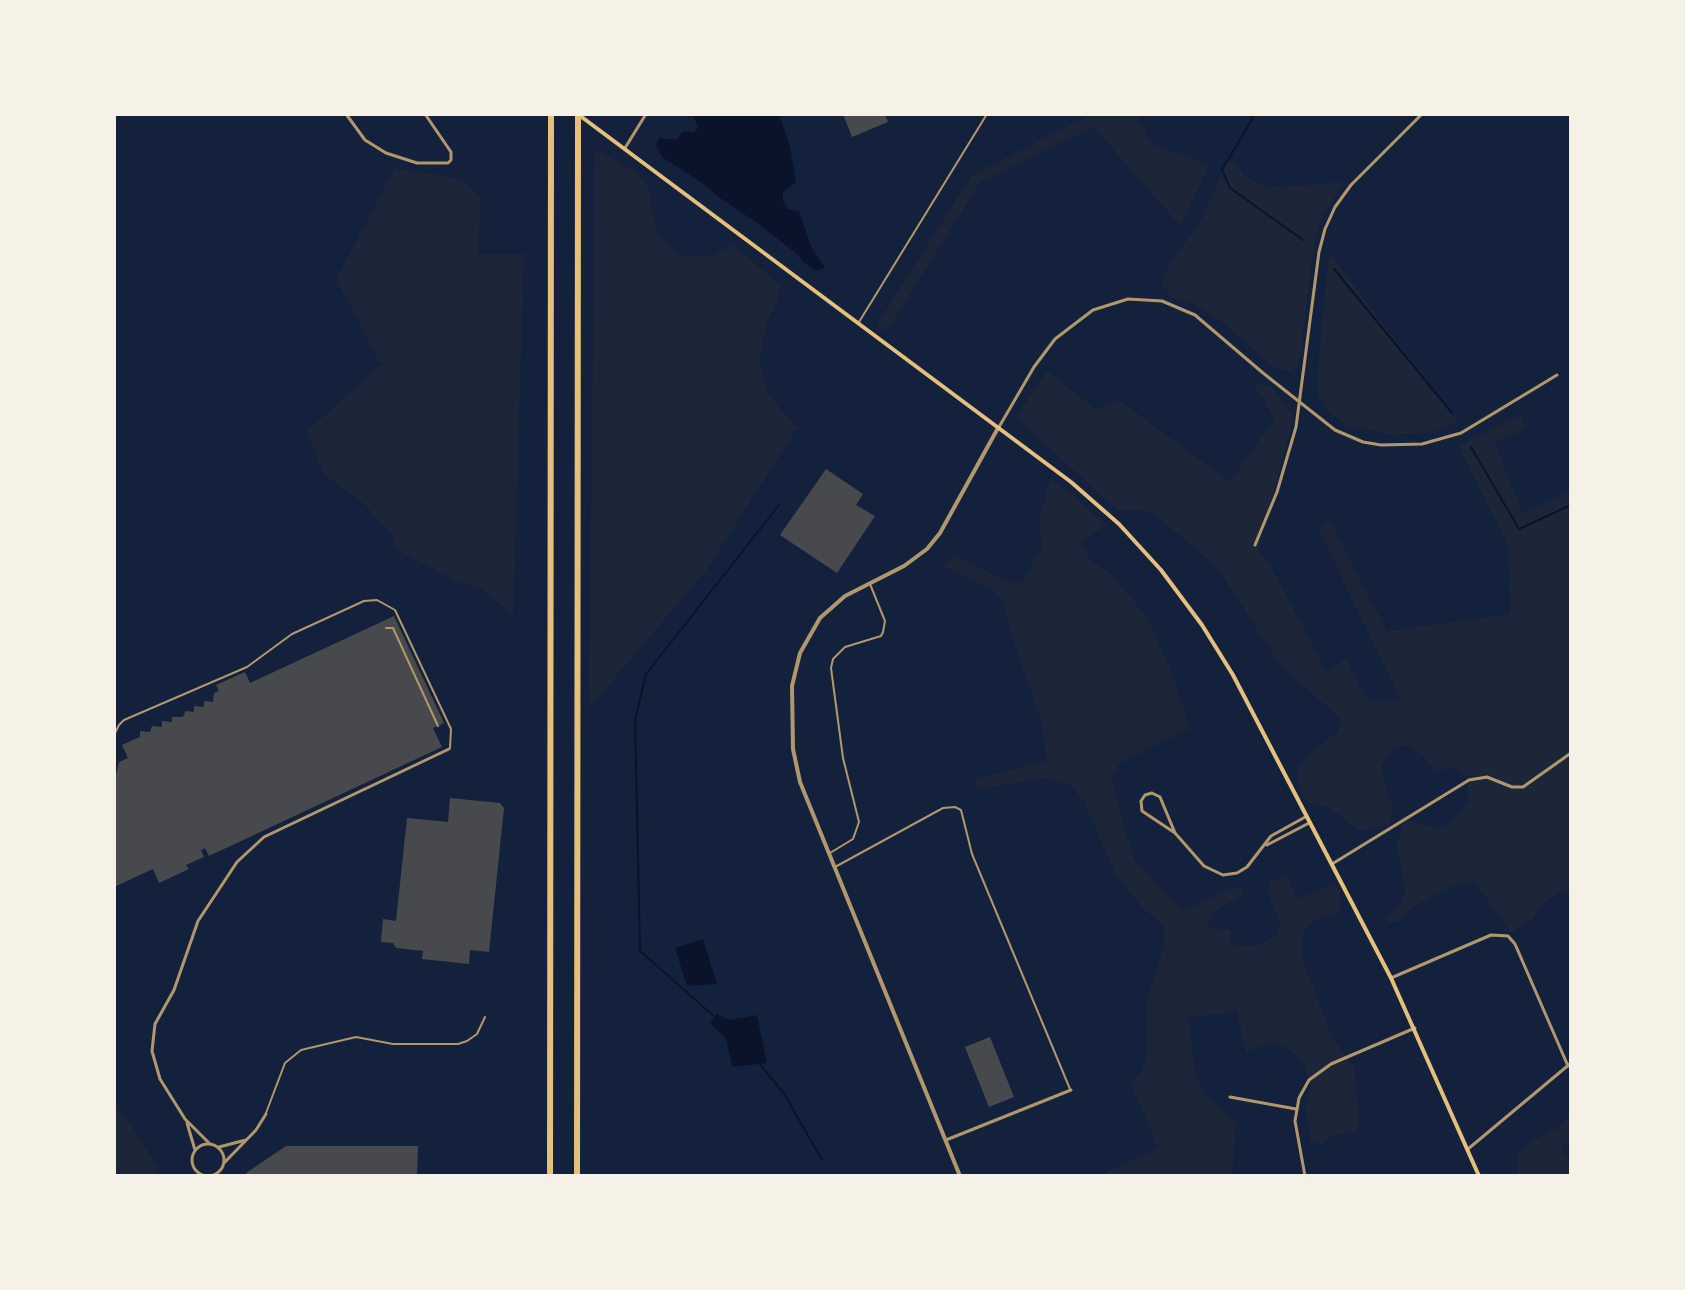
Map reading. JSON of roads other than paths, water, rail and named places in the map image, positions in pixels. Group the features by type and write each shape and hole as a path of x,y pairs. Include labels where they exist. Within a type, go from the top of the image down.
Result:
{"highway":[{"path":"577,1176 578,114"},
{"path":"550,1176 551,118"}],"main road":[{"path":"578,114 1095,502 1172,584 1228,666 1332,864 1415,1028 1479,1176"}],"street":[{"path":"346,114 365,140 400,158 439,165 448,163 452,156 425,114"},
{"path":"625,149 646,114"},
{"path":"1255,545 1285,468 1300,402 1319,252 1327,225 1351,185 1422,114"},
{"path":"960,1176 796,766 792,729 793,679 803,645 820,618 845,596 913,561 932,543 1034,367 1055,339 1093,310 1115,302 1140,298 1162,301 1195,315 1335,430 1351,438 1381,445 1414,445 1440,441 1461,433 1557,375"},
{"path":"224,1163 223,1154 217,1147 185,1119 153,1061 155,1024 174,990 198,921 229,872 256,842 379,779 449,749"},
{"path":"1332,864 1469,780 1487,777 1512,787 1523,787 1571,753"},
{"path":"1175,833 1158,795 1145,795 1140,808 1175,833 1204,866 1223,875 1237,873 1247,867 1273,834 1307,816"},
{"path":"1153,819 1162,819 1166,810"},
{"path":"1263,847 1310,822"},
{"path":"1391,978 1491,935 1508,936 1515,944 1569,1064 1468,1149"},
{"path":"1305,1176 1296,1131 1296,1109 1303,1089 1319,1071 1415,1028"},
{"path":"946,1140 1071,1090"},
{"path":"1230,1097 1296,1109"},
{"path":"185,1119 195,1151 193,1165 204,1176 214,1175 220,1170 259,1127 266,1114"},
{"path":"217,1147 246,1140"},
{"path":"195,1151 210,1144"},
{"path":"220,1170 221,1176"}],"lane":[{"path":"859,323 987,114"},
{"path":"829,853 853,839 859,822 843,758 831,668 838,652 881,636 883,632 885,621 869,583"},
{"path":"114,735 124,720 247,667 292,634 364,601 377,600 395,610 451,729 449,749"},
{"path":"386,628 393,628 438,726"},
{"path":"835,867 943,808 961,810 972,854 1071,1090"},
{"path":"266,1114 285,1063 301,1050 356,1037 393,1044 458,1044 477,1034 485,1017"}],"waterway":[{"path":"1255,114 1222,170 1230,188 1303,240"},
{"path":"1334,269 1452,413"},
{"path":"1471,447 1519,529 1571,505"},
{"path":"716,1018 640,951 635,720 646,674 779,505"},
{"path":"759,1063 785,1095 822,1160"}]}
